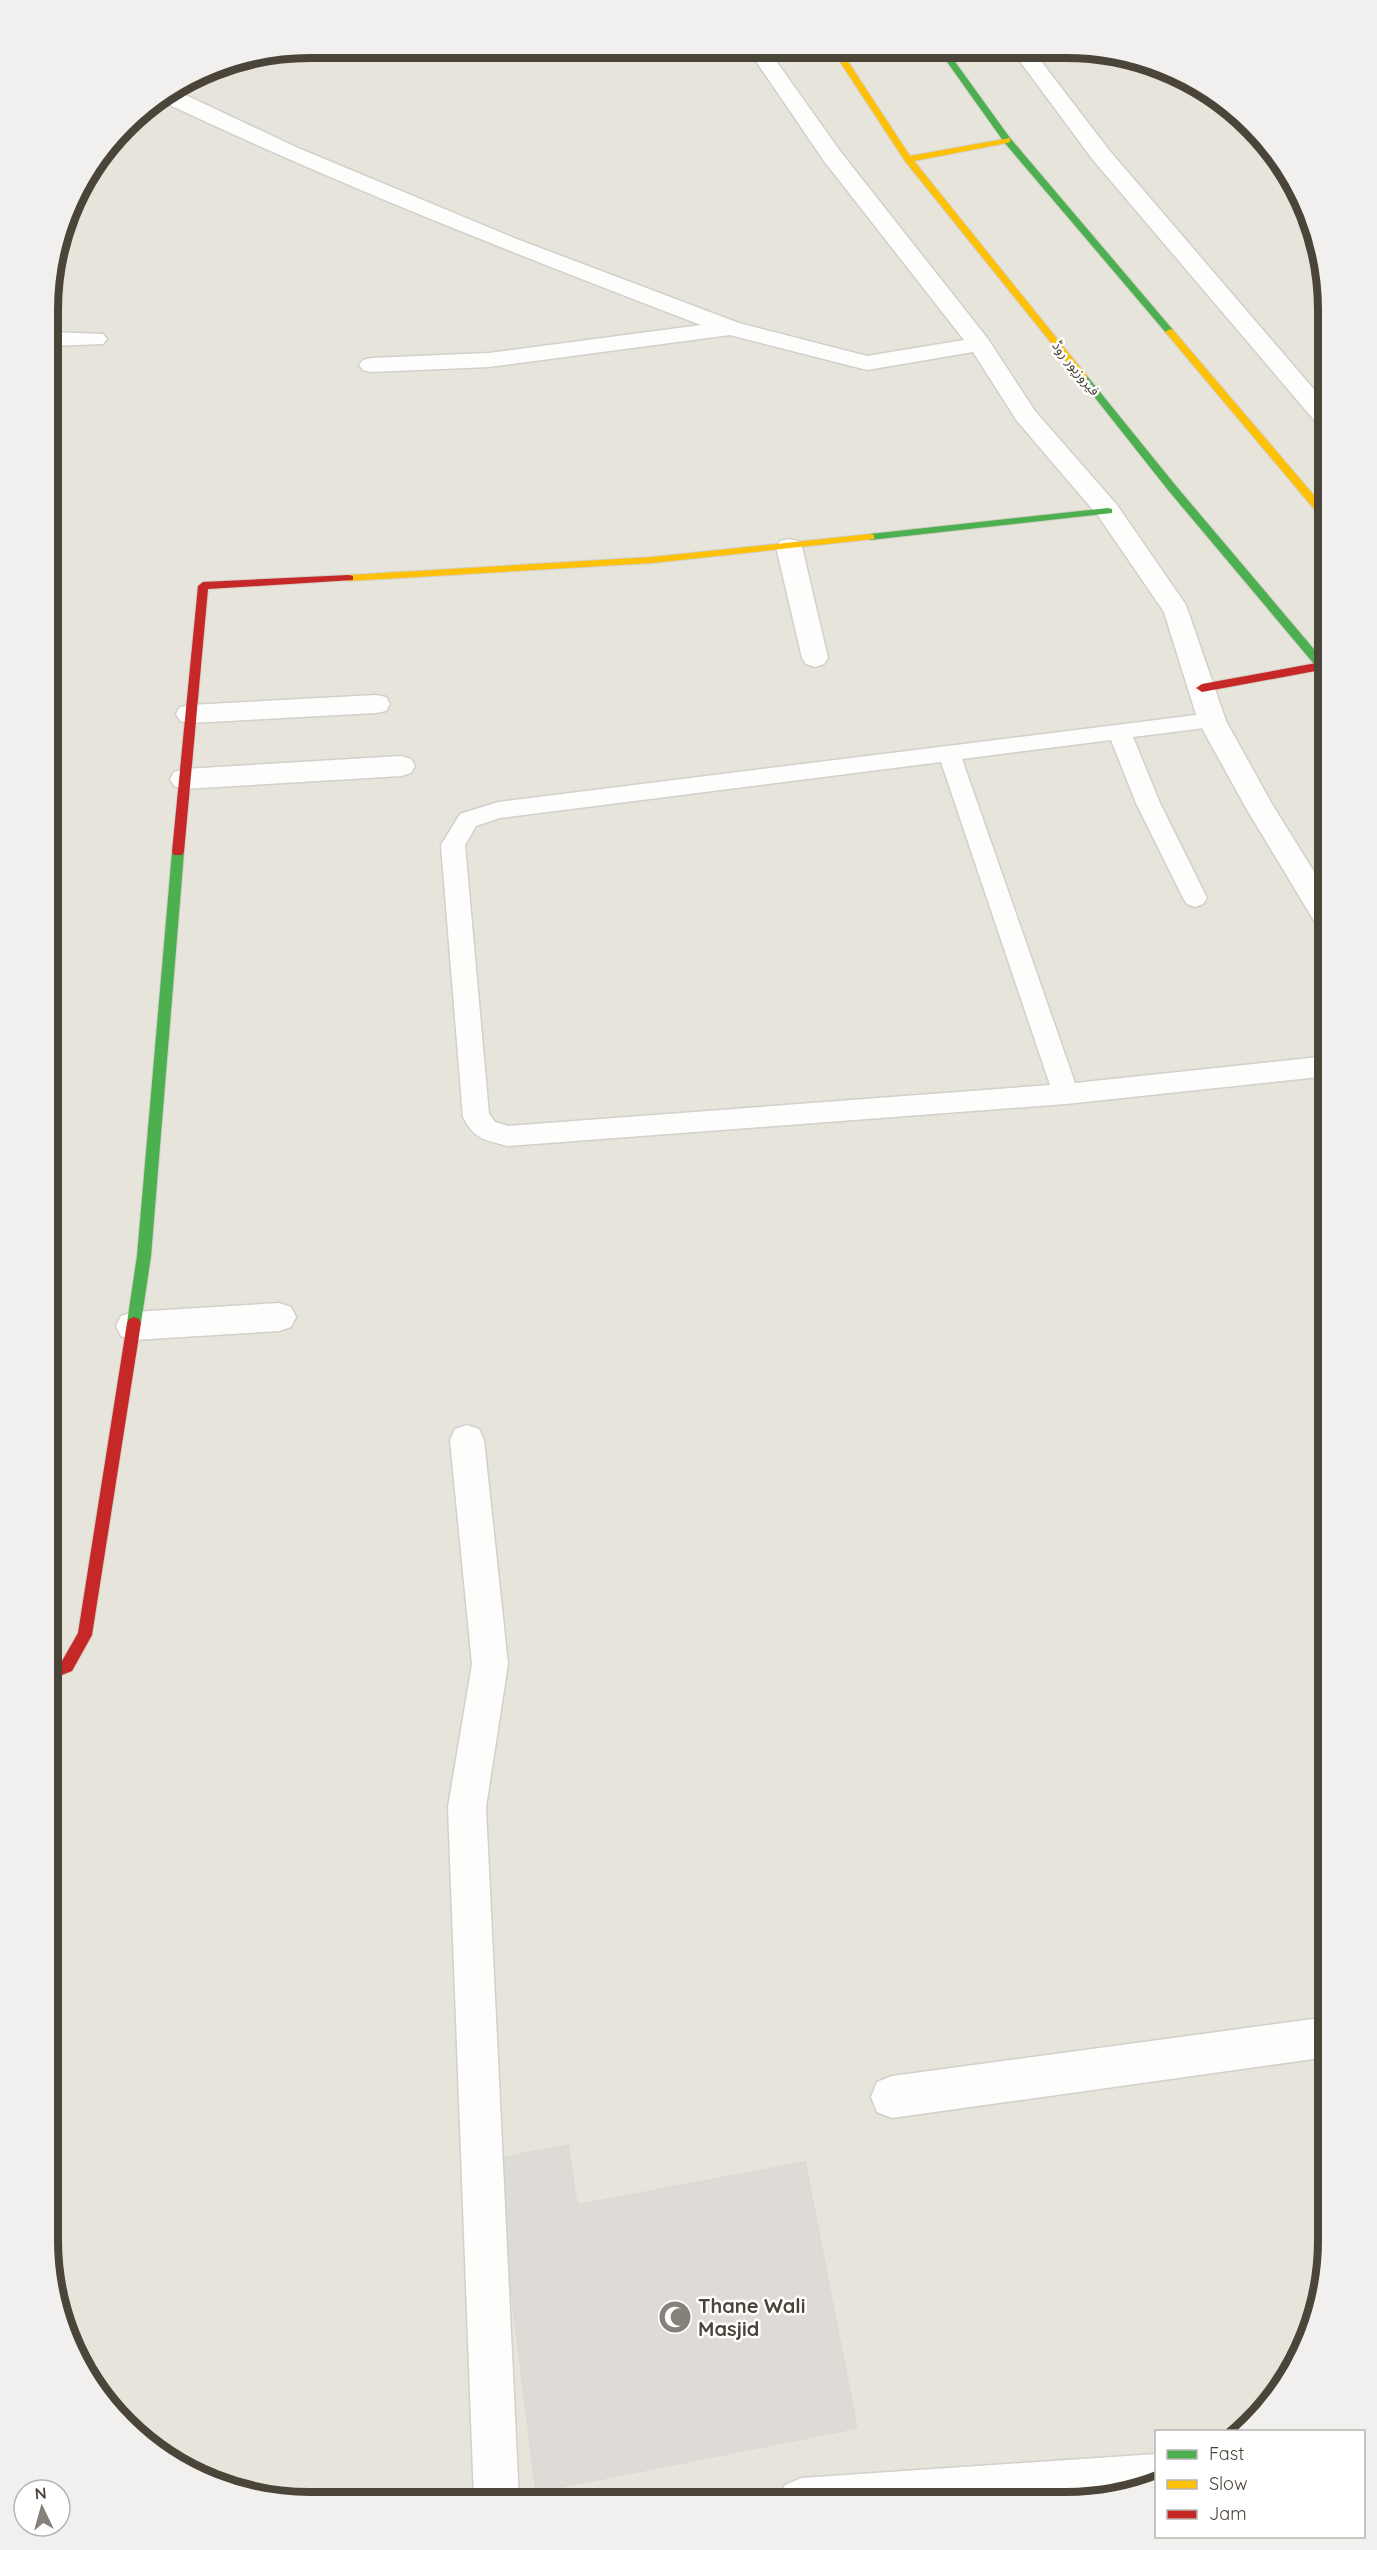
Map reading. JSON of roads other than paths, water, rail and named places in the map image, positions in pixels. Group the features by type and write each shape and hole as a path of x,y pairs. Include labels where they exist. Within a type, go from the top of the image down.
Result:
{"main road":[{"name":"فیروزپور روڈ","path":"842,58 908,159 1172,488 1318,661"},
{"path":"948,58 1008,140 1318,507"},
{"path":"908,159 1008,140"},
{"path":"58,1670 67,1666 86,1635 144,1256 184,779 203,586 652,560 1108,512"},
{"path":"1202,688 1318,671"}],"street":[{"path":"764,58 832,156 980,344 1026,416 1108,512 1177,611 1212,721 1260,808 1318,903"},
{"path":"1028,58 1101,155 1318,409"},
{"path":"174,98 290,153 506,243 731,328 867,363 980,344"},
{"path":"371,364 489,360 731,328"},
{"path":"58,339 94,339"},
{"path":"789,547 815,658"},
{"path":"190,714 376,704"},
{"path":"184,779 401,766"},
{"path":"133,1326 279,1317"},
{"path":"467,1440 490,1664 467,1807 497,2492"},
{"path":"892,2097 1318,2039"},
{"path":"929,2492 1152,2476"}],"lane":[{"path":"1212,721 1119,730 498,810 468,820 453,845 476,1117 486,1130 508,1136 1066,1094 1318,1067"},
{"path":"1119,730 1148,803 1195,898"},
{"path":"949,753 1066,1094"}],"place":[{"name":"Thane Wali Masjid","path":"675,2317"}]}
